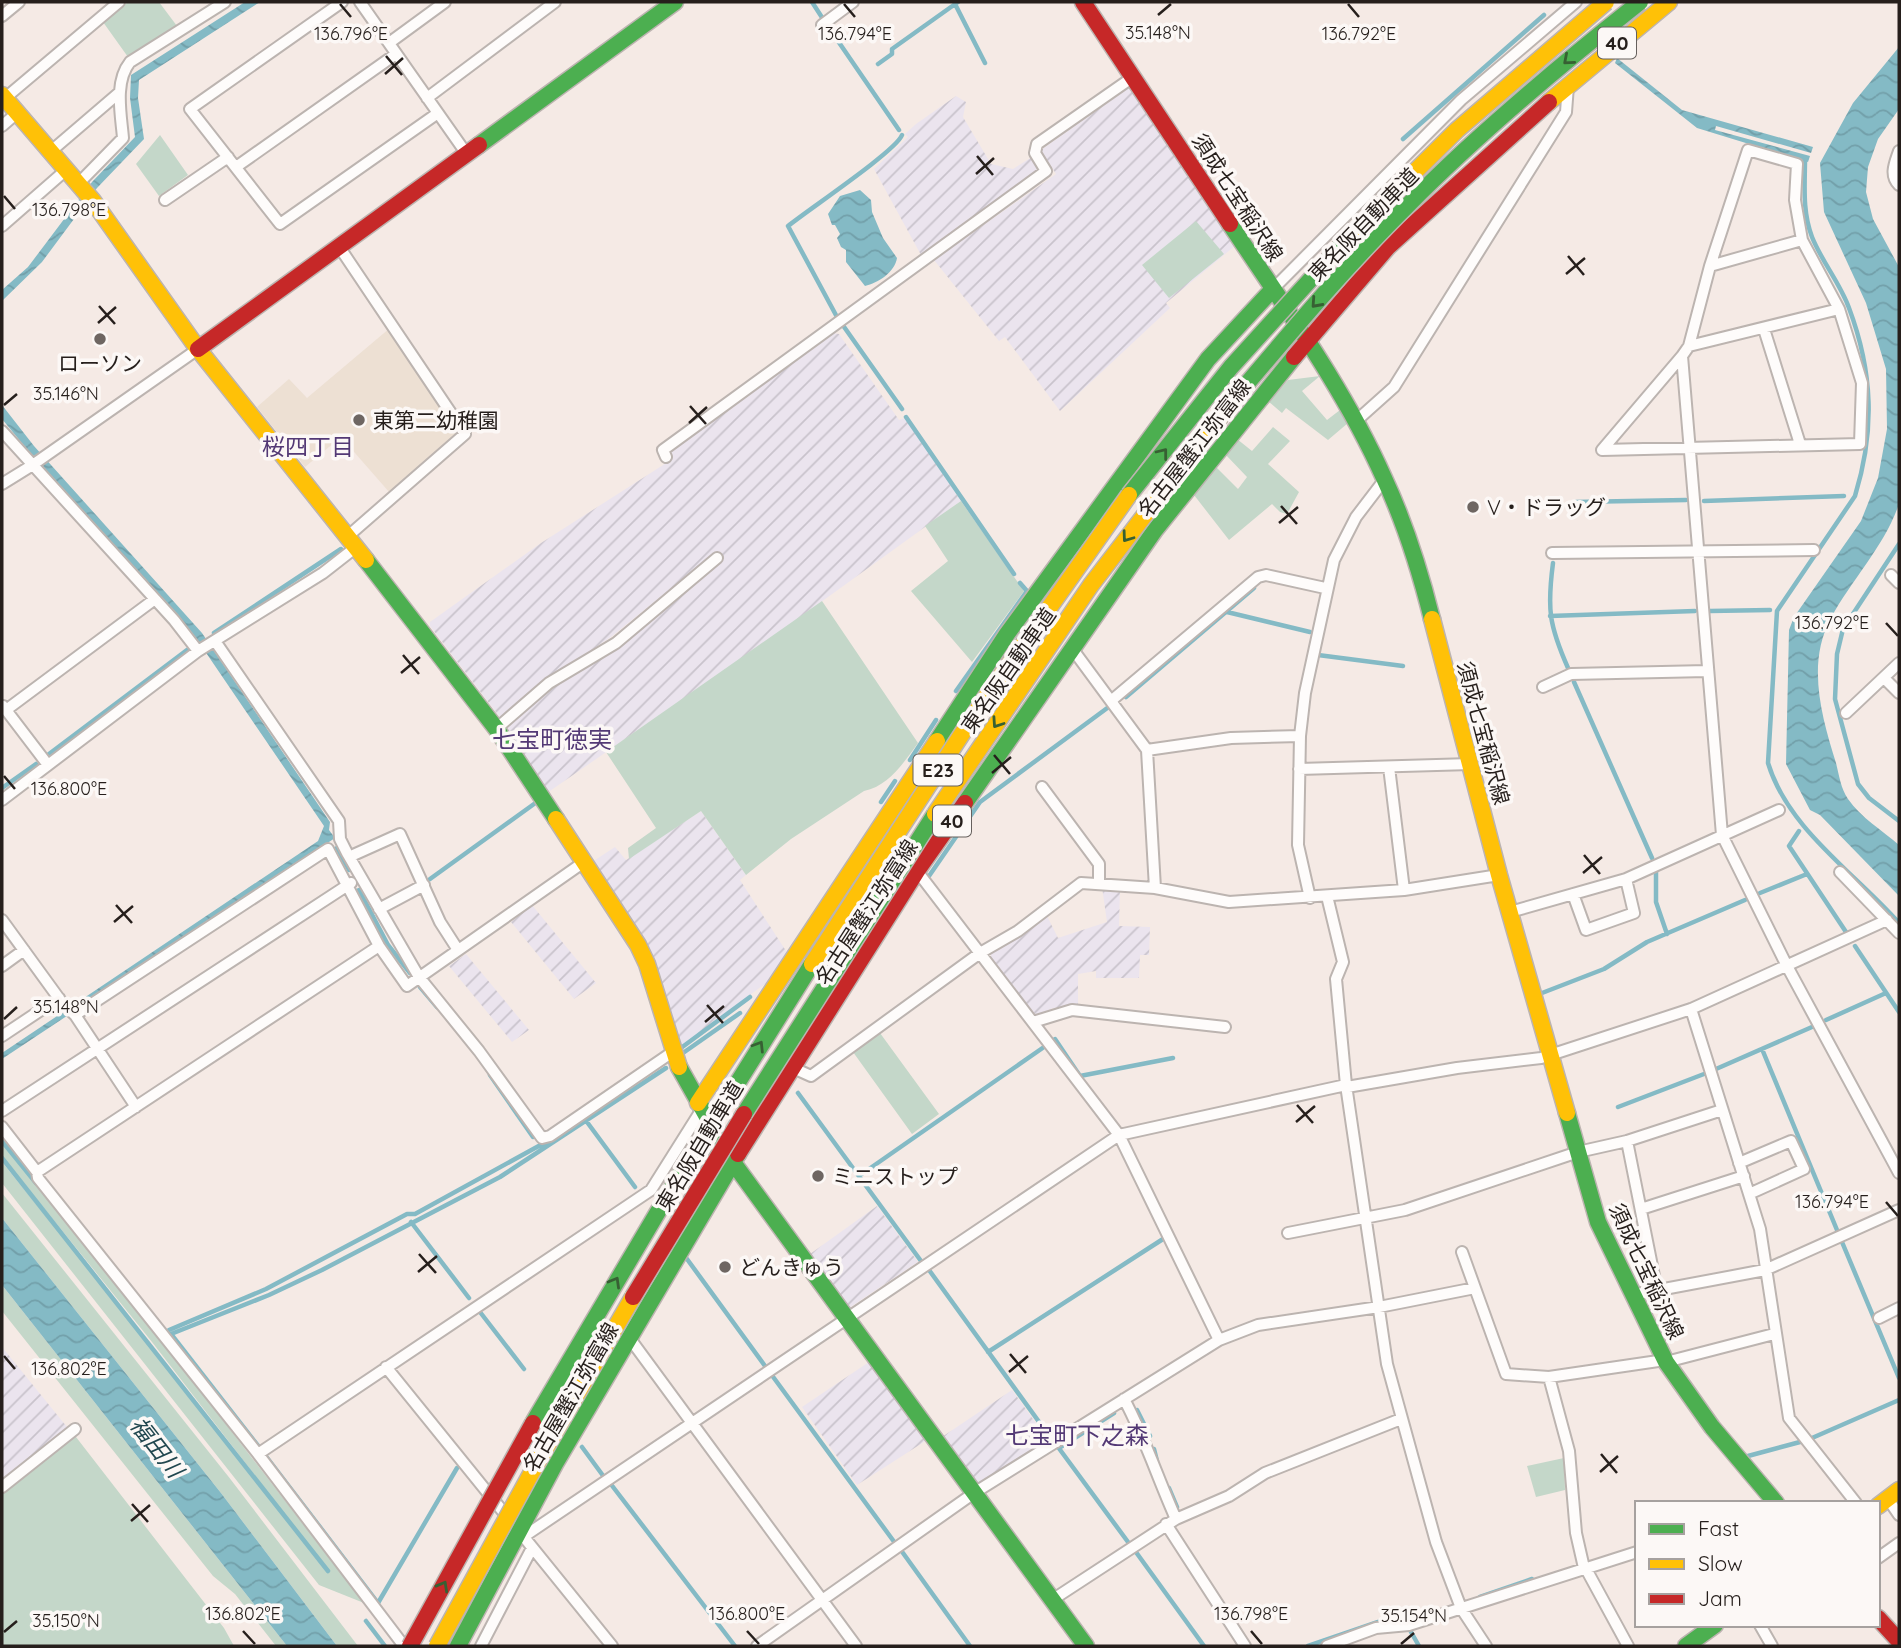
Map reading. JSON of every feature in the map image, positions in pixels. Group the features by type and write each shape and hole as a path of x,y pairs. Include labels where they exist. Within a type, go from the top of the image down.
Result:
{"main road":[{"path":"198,349 675,2"},
{"name":"須成七宝稲沢線","path":"1083,2 1306,341 1356,422 1385,479 1418,565 1499,875 1598,1222 1666,1361 1712,1427 1774,1501"},
{"name":"東名阪自動車道","path":"410,1646 569,1362 723,1104 930,783 1103,533 1230,368 1366,218 1496,94 1606,2"},
{"name":"東名阪自動車道","path":"437,1646 596,1356 733,1129 902,864 1121,546 1246,384 1381,232 1530,92 1640,2"},
{"name":"名古屋蟹江弥富線","path":"458,1646 628,1336 732,1161 917,871 1155,530 1306,341 1397,239 1568,86 1668,2"},
{"path":"3,97 84,191 198,349 496,729 584,862 647,964 681,1073 732,1161 1086,1646"},
{"path":"700,1106 1007,634 1208,359 1273,289"},
{"path":"1880,1620 1899,1641"},
{"path":"1686,1646 1712,1627"}],"street":[{"path":"2,16 19,2"},
{"path":"3,97 119,2"},
{"path":"84,191 123,138 120,92 122,71 130,62 225,2"},
{"path":"342,2 190,109 280,224 438,113"},
{"path":"360,2 466,153"},
{"path":"389,43 445,2"},
{"path":"427,98 555,2"},
{"path":"822,25 852,2"},
{"path":"1273,289 1461,100 1577,2"},
{"path":"236,167 396,54"},
{"path":"666,457 663,450 1046,171 1035,153 1037,144 1133,77"},
{"path":"1356,422 1394,387 1566,112 1568,86"},
{"path":"50,152 120,92"},
{"path":"2,126 17,113"},
{"path":"1748,150 1797,164 1794,200 1802,240 1839,309 1862,383 1860,444 1602,450 1689,346 1710,266 1748,150"},
{"path":"1899,151 1893,169 1895,181 1899,185"},
{"path":"165,200 228,157"},
{"path":"2,226 66,170"},
{"path":"1710,266 1802,240"},
{"path":"2,800 198,651 323,573 465,434 338,245"},
{"path":"1689,346 1839,309"},
{"path":"1764,329 1800,444"},
{"path":"2,484 31,467 198,349"},
{"path":"1682,356 1721,835 1787,966 1899,1173"},
{"path":"2,431 31,467 155,599 198,651"},
{"path":"1310,898 1298,845 1300,736 1305,693 1325,588 1334,560 1356,517 1385,479"},
{"path":"1552,553 1814,550"},
{"path":"496,729 549,682 616,643 717,558"},
{"path":"1111,700 1258,577 1266,575 1325,588"},
{"path":"48,765 4,707 155,599"},
{"path":"215,641 339,821 340,839 419,977 542,1138 550,1136 674,1051"},
{"path":"1071,648 1147,751 1155,888"},
{"path":"1846,713 1899,663"},
{"path":"1543,687 1571,674 1707,671"},
{"path":"1884,678 1899,693"},
{"path":"1147,751 1231,738 1300,736"},
{"path":"1299,769 1471,764"},
{"path":"1389,767 1404,890"},
{"path":"1042,788 1099,863 1099,884"},
{"path":"1510,912 1626,879 1779,810"},
{"path":"351,856 400,834 458,950"},
{"path":"2,1036 68,1008 328,849 340,839"},
{"path":"328,849 379,946 407,986 584,862"},
{"path":"917,871 1119,1135 1219,1340"},
{"path":"1840,873 1899,933"},
{"path":"791,1067 811,1076 979,953 1018,931 1081,883 1155,888 1230,902 1404,890 1499,875"},
{"path":"2,1111 361,876"},
{"path":"1573,894 1586,930 1634,913 1626,879"},
{"path":"379,909 424,885"},
{"path":"1327,896 1343,962 1336,979 1346,1086 1387,1364 1435,1539 1461,1608 1486,1646"},
{"path":"2,920 98,1048 136,1107"},
{"path":"520,1533 691,1423 1119,1135 1346,1086 1550,1055 1691,1009 1887,920"},
{"path":"37,1172 379,946"},
{"path":"2,965 24,950"},
{"path":"1691,1009 1760,1229 1789,1418 1854,1501"},
{"path":"1033,1022 1072,1010 1225,1027"},
{"path":"258,1454 651,1190 700,1106"},
{"path":"1288,1233 1425,1204 1578,1152 1627,1140 1723,1110"},
{"path":"2,1127 37,1172 38,1178 258,1454 404,1646"},
{"path":"1627,1140 1657,1290"},
{"path":"1740,1163 1791,1141 1804,1169 1749,1194"},
{"path":"1641,1209 1744,1176"},
{"path":"1632,1295 1765,1270 1899,1210"},
{"path":"1462,1252 1506,1374 1549,1377 1666,1361 1774,1334"},
{"path":"757,1646 974,1493 1219,1340 1258,1325 1379,1307 1475,1287"},
{"path":"1879,1318 1899,1308"},
{"path":"628,1336 856,1646"},
{"path":"386,1367 612,1646"},
{"path":"1549,1377 1569,1451 1576,1534 1585,1568 1628,1646"},
{"path":"1124,1399 1146,1439 1171,1521 1245,1646"},
{"path":"1052,1600 1171,1521 1230,1496 1265,1473 1401,1419"},
{"path":"2,1487 75,1429"},
{"path":"1888,1498 1899,1515"},
{"path":"1880,1557 1899,1543"},
{"path":"481,1646 533,1548"},
{"path":"1332,1645 1376,1628 1409,1625 1635,1553"},
{"path":"1761,1627 1772,1646"}],"shaded area":[{"path":"1130,87 1236,245 1166,303 1170,308 1060,411 1005,337 999,341 934,260 1056,174 1041,150"},
{"path":"956,96 966,102 963,117 991,164 1013,169 1032,157 1037,165 1036,172 921,255 874,169 908,137 905,134 916,124"},
{"name":"東第二幼稚園","path":"390,328 459,434 390,493 341,437 305,467 257,407 289,379 307,398"},
{"path":"833,333 839,334 899,420 905,418 961,501 774,636 547,793 507,732 508,727 550,690 617,646 722,560 717,551 611,637 538,686 505,716 499,716 430,626 430,622 541,543 671,460 668,452"},
{"path":"701,811 746,875 740,880 788,954 774,977 680,1047 649,949 592,862 615,847 626,860"},
{"path":"1102,887 1120,888 1119,926 1150,927 1149,955 1140,955 1139,978 1096,978 1096,971 1078,974 1078,1006 1053,1008 1036,1015 991,959 991,953 1046,914 1058,938 1107,922"},
{"path":"532,905 596,983 574,999 511,922"},
{"path":"466,954 529,1030 512,1042 449,966"},
{"path":"877,1206 918,1262 849,1308 810,1254"},
{"path":"2,1347 67,1427 66,1433 2,1482"},
{"path":"869,1362 927,1440 857,1485 802,1407"},
{"path":"1012,1390 1048,1440 981,1484 977,1484 942,1437"}],"green space":[{"path":"128,2 159,2 177,26 128,57 103,22"},
{"path":"160,135 188,175 159,196 136,164"},
{"path":"1196,221 1224,254 1169,298 1142,265"},
{"path":"1320,376 1302,391 1327,420 1340,410 1348,423 1328,440 1286,408 1282,413 1269,402 1288,380"},
{"path":"1273,427 1290,441 1268,464 1299,492 1287,514 1280,512 1272,504 1229,540 1194,495 1216,467 1238,489 1247,477 1225,454 1237,439 1252,451"},
{"path":"961,501 1024,591 972,662 911,591 948,561 925,526"},
{"path":"822,601 918,743 907,758 888,779 864,791 791,839 746,875 701,811 629,859 628,848 656,828 606,752"},
{"path":"880,1033 939,1114 912,1134 853,1052"},
{"path":"2,1143 157,1335 364,1603 319,1585 2,1183 2,1162 149,1344 326,1571 328,1570 152,1342 2,1156"},
{"path":"2,1193 228,1476 358,1646 337,1646 221,1493 2,1218"},
{"path":"2,1285 287,1646 276,1646 235,1594 213,1576 2,1311"},
{"path":"70,1437 76,1437 224,1628 234,1646 2,1646 2,1491"},
{"path":"1564,1458 1565,1490 1536,1497 1527,1466"}],"water":[{"path":"245,2 260,2 139,80 138,98 144,139 97,188 42,262 2,301 2,290 28,267 92,182 135,137 130,98 131,75"},
{"path":"1899,47 1899,109 1878,139 1868,167 1866,192 1873,219 1899,267 1899,504 1885,534 1831,618 1823,636 1818,672 1826,728 1844,791 1859,812 1899,845 1899,896 1820,815 1810,810 1786,764 1789,630 1794,617 1861,521 1878,478 1887,429 1886,369 1866,303 1824,212 1820,163 1853,103"},
{"path":"1617,58 1682,110 1813,147 1811,153 1716,126 1715,130 1810,156 1808,162 1697,128 1615,63"},
{"path":"860,190 871,200 872,212 883,238 897,258 893,268 885,276 865,286 846,262 846,250 841,247 837,238 840,234 835,225 832,225 828,214 840,196"},
{"path":"2,405 34,446 202,633 330,822 329,830 335,838 2,1059 2,1053 318,841 324,826 196,638 35,459 2,419"},
{"name":"福田川","path":"2,1218 221,1493 337,1646 287,1646 2,1285"}],"waterway":[{"path":"812,2 823,19"},
{"path":"878,64 892,54 892,49 958,2"},
{"path":"955,4 985,63"},
{"path":"1403,139 1544,15"},
{"path":"827,25 899,130"},
{"path":"837,317 788,226 885,154 902,135"},
{"path":"1805,158 1805,198 1809,227 1816,246 1845,299 1857,332 1867,378 1868,425 1866,448 1855,496 1777,611 1768,763 1778,787 1807,829 1899,923"},
{"path":"842,324 902,409"},
{"path":"906,417 1014,574"},
{"path":"1704,501 1844,496"},
{"path":"1575,502 1686,500"},
{"path":"1899,544 1843,629 1837,654 1835,699 1858,784 1869,798 1899,821"},
{"path":"214,633 341,549"},
{"path":"1553,563 1551,617 1568,668"},
{"path":"956,691 1027,591 1020,583"},
{"path":"1126,697 1254,588"},
{"path":"1710,611 1770,610"},
{"path":"1550,616 1695,611"},
{"path":"1227,612 1310,632"},
{"path":"49,754 187,650"},
{"path":"1318,655 1403,666"},
{"path":"1574,682 1652,858"},
{"path":"929,876 980,802 1110,706"},
{"path":"910,760 936,720"},
{"path":"2,788 36,764"},
{"path":"881,802 895,781"},
{"path":"430,879 534,804"},
{"path":"1799,831 1789,846 1846,932"},
{"path":"337,848 349,870"},
{"path":"1656,871 1656,902 1667,934"},
{"path":"1760,893 1807,874"},
{"path":"359,890 388,945 410,973"},
{"path":"1542,993 1604,969 1647,942 1745,900"},
{"path":"1855,946 1899,1012"},
{"path":"420,987 437,1007"},
{"path":"1826,1020 1886,993"},
{"path":"681,1048 750,997"},
{"path":"683,1053 740,1013"},
{"path":"1716,1069 1812,1027"},
{"path":"1055,1039 1080,1076 1173,1058"},
{"path":"859,1176 1044,1047"},
{"path":"1762,1049 1837,1230"},
{"path":"259,1447 171,1334 269,1295 322,1270 500,1177 666,1068"},
{"path":"1618,1107 1704,1074"},
{"path":"490,1075 533,1137"},
{"path":"798,1093 921,1261"},
{"path":"587,1122 635,1187"},
{"path":"2,1141 36,1183"},
{"path":"169,1330 266,1289 407,1214 415,1214 546,1142"},
{"path":"2,1158 328,1571"},
{"path":"411,1222 469,1298"},
{"path":"988,1352 1163,1239"},
{"path":"1842,1242 1899,1378"},
{"path":"687,1259 765,1366"},
{"path":"929,1270 1050,1437"},
{"path":"480,1312 524,1369"},
{"path":"771,1374 895,1543"},
{"path":"1812,1438 1899,1400"},
{"path":"1137,1410 1150,1436"},
{"path":"1059,1448 1114,1413"},
{"path":"1748,1456 1800,1442"},
{"path":"582,1447 604,1477"},
{"path":"1058,1447 1128,1542"},
{"path":"1154,1449 1157,1461"},
{"path":"265,1455 378,1603 457,1468"},
{"path":"610,1483 735,1646"},
{"path":"1169,1488 1177,1507"},
{"path":"1133,1548 1204,1646"},
{"path":"903,1553 970,1646"},
{"path":"1480,1597 1532,1579"},
{"path":"1308,1646 1378,1622 1404,1620"},
{"path":"366,1621 385,1646"},
{"path":"1411,1632 1419,1646"}],"traffic: fast":[{"path":"479,145 675,2"},
{"path":"1234,399 1340,276 1435,178 1521,100 1640,2"},
{"path":"1230,224 1332,380 1368,445 1405,530 1432,619"},
{"path":"1129,495 1231,367 1350,236"},
{"path":"937,741 1007,634 1208,359 1273,289"},
{"path":"965,803 1155,530 1294,357"},
{"path":"366,560 498,731 556,819"},
{"path":"744,1114 935,814"},
{"path":"533,1423 678,1178 812,964"},
{"path":"679,1067 732,1161 1086,1646"},
{"path":"1567,1113 1598,1222 1666,1362 1712,1427 1774,1501"},
{"path":"458,1646 555,1464 738,1154"},
{"path":"1686,1646 1712,1627"}],"traffic: slow":[{"path":"1350,236 1457,130 1606,2"},
{"path":"1549,102 1669,2"},
{"path":"2,95 93,201 198,349 366,560"},
{"path":"935,814 1091,585 1234,399"},
{"path":"812,964 986,697 1129,495"},
{"path":"1432,619 1499,875 1567,1113"},
{"path":"698,1103 937,741"},
{"path":"556,819 638,945 647,964 679,1067"},
{"path":"437,1646 532,1472 633,1297"},
{"path":"1880,1504 1899,1490"}],"traffic: jam":[{"path":"1083,2 1230,224"},
{"path":"1294,357 1388,247 1549,102"},
{"path":"198,349 479,145"},
{"path":"738,1154 917,871 965,803"},
{"path":"633,1297 744,1114"},
{"path":"410,1646 533,1423"},
{"path":"1880,1620 1899,1641"}],"place":[{"name":"ローソン","path":"100,339"},
{"name":"東第二幼稚園","path":"359,420"},
{"name":"V・ドラッグ","path":"1473,507"},
{"name":"ミニストップ","path":"818,1176"},
{"name":"どんきゅう","path":"725,1267"}],"district":[{"name":"桜四丁目","path":"308,446"},
{"name":"七宝町徳実","path":"552,739"},
{"name":"七宝町下之森","path":"1077,1435"}]}
